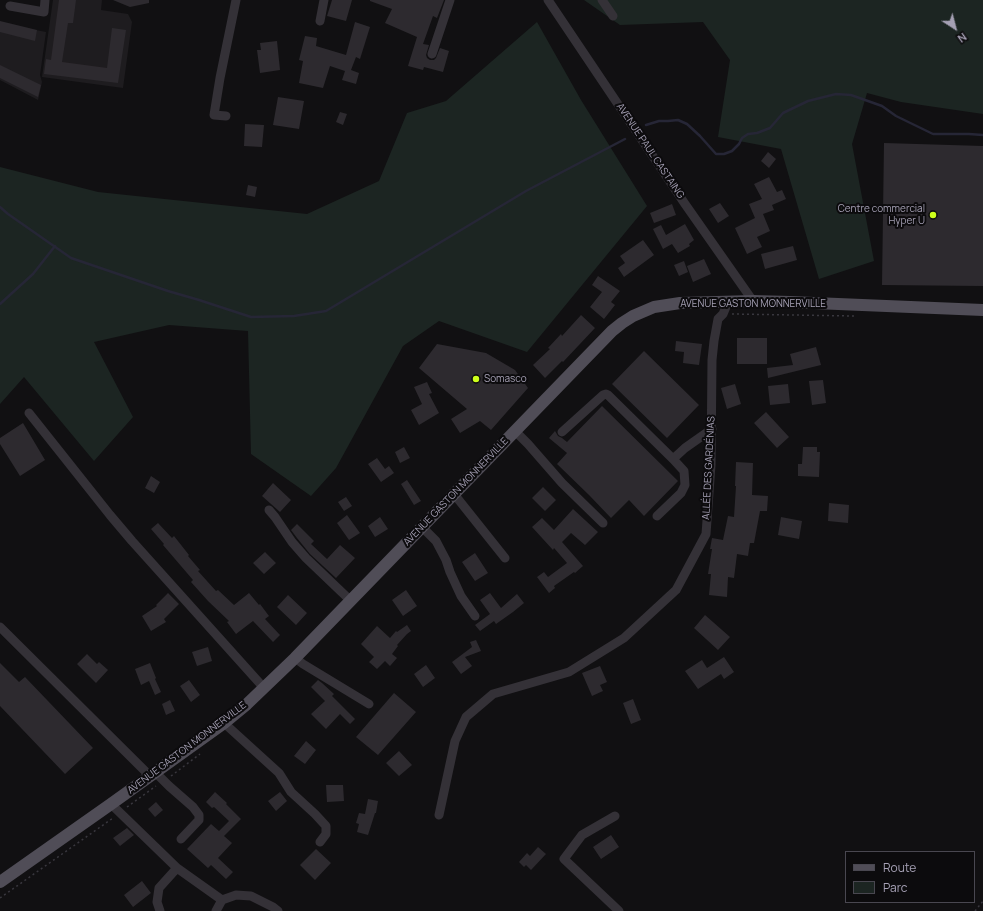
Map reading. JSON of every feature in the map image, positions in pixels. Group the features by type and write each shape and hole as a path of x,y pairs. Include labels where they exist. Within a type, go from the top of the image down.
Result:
{"main road":[{"name":"AVENUE GASTON MONNERVILLE","path":"0,882 224,723 264,688 351,601 612,331 633,316 650,308 680,302 753,301 983,310"}],"street":[{"path":"10,6 44,12 45,0"},
{"path":"226,116 214,115 236,0"},
{"path":"320,21 324,0"},
{"path":"432,54 450,0"},
{"name":"AVENUE PAUL CASTAING","path":"548,0 685,204 753,301"},
{"path":"602,0 613,16"},
{"name":"ALLÉE DES GARDÉNIAS","path":"439,815 455,741 466,717 493,694 569,672 624,638 676,590 706,534 711,465 712,360 718,319 723,314 728,302"},
{"path":"562,432 603,395 608,395 684,471 685,485 681,493 657,516"},
{"path":"29,413 110,516 264,688"},
{"path":"673,459 685,448 712,429"},
{"path":"515,431 562,483 603,523"},
{"path":"454,494 505,558"},
{"path":"269,510 300,551 351,601"},
{"path":"422,527 436,541 444,555 461,596 475,616"},
{"path":"0,627 152,774 169,786 193,807 199,815 199,820 181,839"},
{"path":"295,658 302,664 369,704"},
{"path":"224,723 279,773 291,792 316,814 326,826 326,834 320,842"},
{"path":"111,804 177,868 222,900"},
{"path":"615,816 582,835 564,859 619,911"},
{"path":"160,911 157,902 159,888 177,868"},
{"path":"216,911 222,900 236,894 251,896 278,911"}],"path":[{"path":"723,314 858,316"},
{"path":"975,911 983,901"}],"shaded area":[{"path":"53,0 102,0 101,10 128,14 132,22 123,88 42,77"},
{"path":"0,23 46,32 40,75 42,82 38,100 0,80"}],"green space":[{"path":"584,0 983,0 983,114 901,102 867,93 852,144 874,261 819,279 781,149 718,137 730,60 703,22 620,25"},
{"path":"537,22 581,100 647,206 527,352 439,321 403,346 336,468 311,496 251,454 248,331 169,325 94,342 133,417 94,461 24,377 0,404 0,167 98,192 307,214 379,181 407,113 446,101"}],"building":[{"path":"59,0 76,0 73,23 68,23 62,62 107,68 112,28 126,30 118,83 44,74 46,59 51,60"},
{"path":"113,0 149,0 149,3 130,7"},
{"path":"332,0 352,0 346,21 327,16"},
{"path":"370,0 444,0 437,18 433,16 423,44 429,45 426,55 430,60 434,60 436,58 440,48 449,51 443,72 424,67 423,70 408,66 417,37 385,23 392,9"},
{"path":"0,21 37,30 35,41 0,32"},
{"path":"355,22 370,27 360,59 356,57 351,70 359,73 356,84 342,80 345,71 330,66 323,88 299,83 303,61 299,60 305,36 317,38 316,46 346,55"},
{"path":"277,41 280,70 260,73 257,50 261,50 260,43"},
{"path":"0,65 41,85 38,97 0,78"},
{"path":"278,97 304,101 299,129 273,125"},
{"path":"340,112 347,114 343,125 336,122"},
{"path":"245,124 264,125 262,147 244,146"},
{"name":"Centre commercial Hyper U","path":"884,143 983,146 983,286 882,285"},
{"path":"768,152 776,159 769,168 761,161"},
{"path":"769,177 777,192 782,190 786,199 772,205 774,210 763,214 770,231 757,237 762,247 747,254 735,228 755,218 749,204 762,199 754,184"},
{"path":"248,185 257,187 255,197 246,195"},
{"path":"720,203 729,216 718,223 709,209"},
{"path":"672,204 676,215 654,223 650,213"},
{"path":"685,224 694,240 689,244 690,246 678,253 672,244 663,249 653,229 661,225 666,235"},
{"path":"643,240 654,255 624,277 618,268 625,263 620,256"},
{"path":"793,246 797,260 765,269 761,254"},
{"path":"704,259 711,274 693,282 687,266"},
{"path":"684,261 688,272 679,276 674,265"},
{"path":"598,276 620,291 611,302 615,305 604,319 590,307 602,292 592,285"},
{"path":"581,315 595,328 563,362 562,361 545,378 533,365 550,349 548,348 561,334 562,336"},
{"path":"737,338 767,338 767,364 737,364"},
{"path":"676,341 702,344 699,365 683,363 684,352 675,351"},
{"name":"Somasco","path":"437,344 486,353 515,370 528,388 491,430 480,421 460,433 451,419 467,409 419,368"},
{"path":"816,347 821,365 768,378 767,368 793,365 790,354"},
{"path":"644,351 699,405 667,438 612,384"},
{"path":"823,380 826,403 812,405 809,381"},
{"path":"427,382 432,393 429,394 439,413 419,425 411,410 422,404 414,387"},
{"path":"735,384 741,404 727,409 721,388"},
{"path":"788,384 790,403 770,405 768,386"},
{"path":"602,406 678,481 644,516 629,500 611,518 557,464 567,453 549,438 555,431 558,436 567,442"},
{"path":"766,412 789,437 777,448 754,423"},
{"path":"23,423 45,460 20,476 0,444 0,438"},
{"path":"404,447 410,458 400,463 395,452"},
{"path":"803,447 817,447 817,452 820,452 819,477 798,476 798,464 802,464"},
{"path":"377,458 385,469 389,466 394,473 381,482 368,464"},
{"path":"736,462 753,463 752,495 768,496 767,511 760,511 754,543 750,543 748,556 737,554 734,578 728,577 727,597 709,595 711,574 708,574 712,549 710,549 712,538 723,540 728,516 734,517"},
{"path":"151,476 160,482 154,493 145,488"},
{"path":"407,480 421,501 414,505 401,484"},
{"path":"273,483 291,500 280,512 262,496"},
{"path":"543,487 556,500 545,511 532,498"},
{"path":"346,497 352,506 344,511 338,502"},
{"path":"829,503 849,505 848,523 828,521"},
{"path":"573,509 598,532 585,545 571,533 562,542 583,566 575,573 574,572 554,586 555,588 549,593 537,577 544,572 548,577 567,563 532,527 542,518 554,530"},
{"path":"347,515 360,533 349,540 337,523"},
{"path":"380,517 388,529 375,537 368,526"},
{"path":"781,517 802,521 799,539 778,535"},
{"path":"158,523 172,538 174,536 200,570 198,571 216,591 218,590 234,605 249,593 269,616 265,619 280,635 273,642 253,621 236,634 227,622 229,621 191,582 193,580 151,529"},
{"path":"297,524 314,541 311,544 327,559 340,545 355,558 336,578 310,554 291,530"},
{"path":"265,552 276,563 264,574 253,563"},
{"path":"475,553 488,573 475,581 462,562"},
{"path":"406,590 417,606 403,616 392,600"},
{"path":"168,593 179,604 164,619 166,622 151,631 142,616 157,606 156,605"},
{"path":"490,593 501,608 517,594 524,603 496,624 494,621 480,631 475,625 490,614 480,600"},
{"path":"288,595 307,613 296,625 277,607"},
{"path":"705,615 730,637 718,650 694,628"},
{"path":"407,625 411,631 397,645 398,646 392,654 397,658 390,666 385,661 377,669 369,662 374,657 361,644 377,626 390,638 396,631 397,632"},
{"path":"476,640 481,651 465,657 472,666 461,674 452,662 472,647 470,642"},
{"path":"208,647 212,661 197,666 192,652"},
{"path":"87,654 97,664 99,662 108,670 96,683 77,664"},
{"path":"724,657 734,672 724,679 721,674 698,689 685,671 702,660 707,668"},
{"path":"0,663 19,682 25,677 93,748 65,774 0,706"},
{"path":"150,663 161,692 155,695 149,681 141,685 135,669"},
{"path":"426,665 435,678 423,687 414,674"},
{"path":"600,666 607,682 600,685 603,691 592,696 582,673"},
{"path":"189,680 200,695 191,702 180,686"},
{"path":"318,680 334,694 332,696 355,719 350,724 340,714 326,729 311,714 325,701 311,687"},
{"path":"394,693 416,712 378,755 356,737"},
{"path":"633,699 641,720 631,724 623,703"},
{"path":"170,700 175,711 166,715 162,704"},
{"path":"306,741 316,750 305,764 294,756"},
{"path":"399,751 412,765 399,776 386,763"},
{"path":"326,785 343,785 344,801 327,802"},
{"path":"215,792 241,819 224,836 232,843 218,858 233,872 226,879 211,865 208,868 187,849 211,824 219,831 229,821 214,807 212,808 206,802"},
{"path":"280,792 287,801 276,811 268,801"},
{"path":"368,799 378,801 376,813 368,835 357,832 359,824 356,823 359,813 365,814"},
{"path":"156,802 163,810 155,817 148,809"},
{"path":"127,828 134,835 120,846 113,838"},
{"path":"611,835 619,847 601,859 593,847"},
{"path":"538,847 546,854 531,870 526,865 524,867 519,862 527,853 530,856"},
{"path":"316,849 331,863 315,880 300,865"},
{"path":"142,881 151,893 133,907 124,895"}],"waterway":[{"path":"646,125 659,121 678,120 687,124 716,154 724,154 732,151 739,144 742,138 748,134 757,133 770,128 783,113 808,101 836,94 851,95 882,106 896,116 933,134 983,135"},
{"path":"0,207 71,258 251,317 294,316 326,311 526,191 625,139"},
{"path":"0,304 33,274 55,246"}],"place":[{"name":"Centre commercial Hyper U","path":"933,215"},
{"name":"Somasco","path":"476,379"}]}
